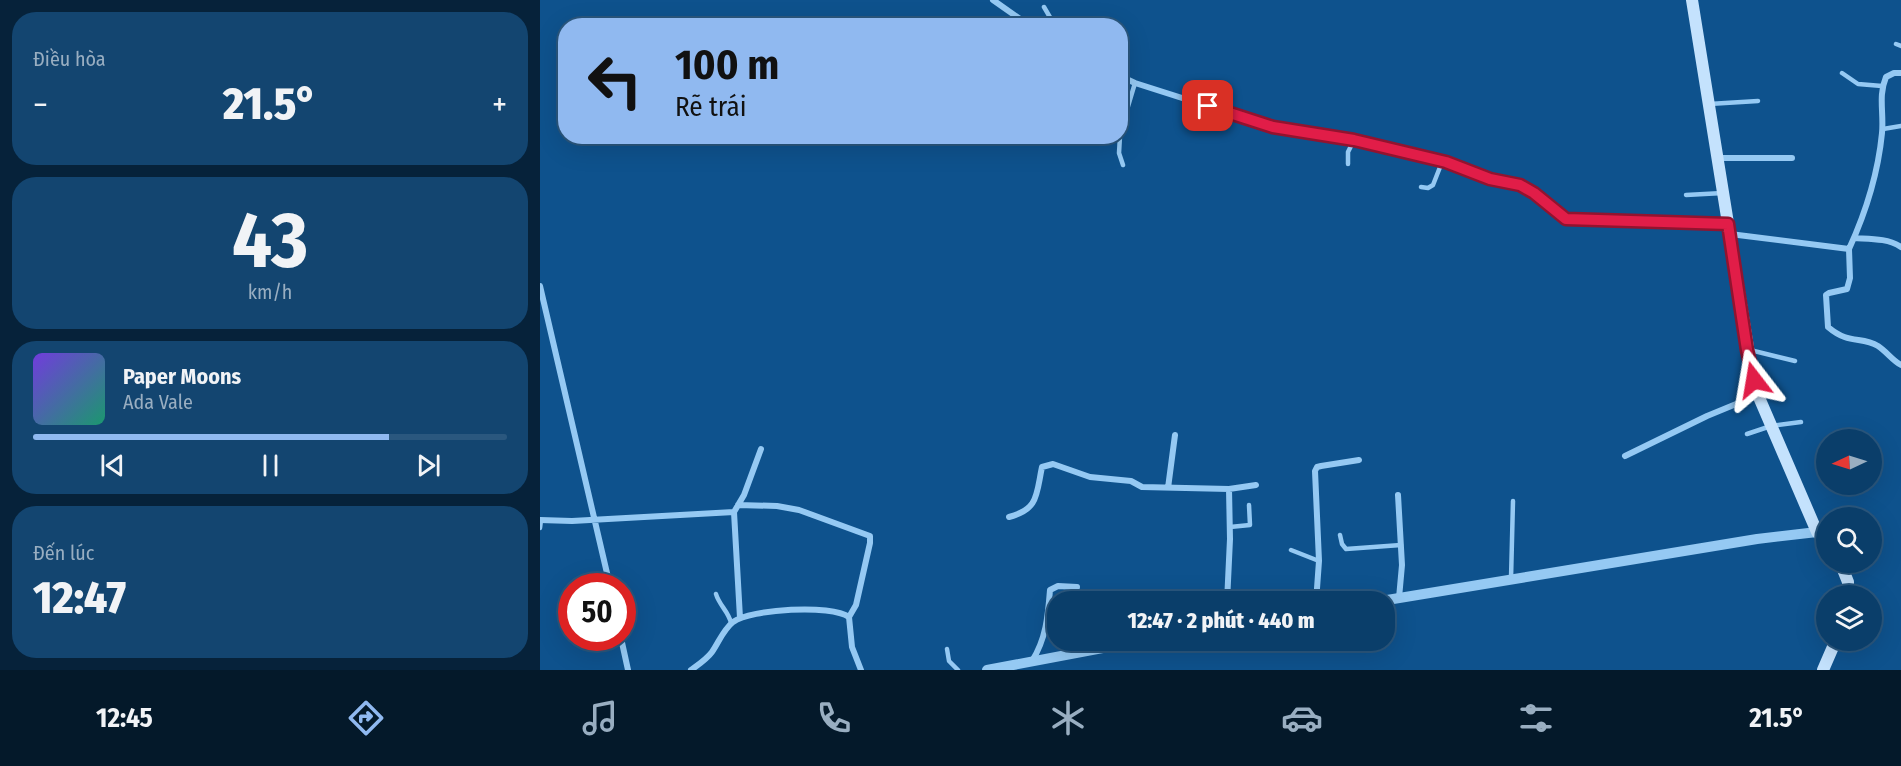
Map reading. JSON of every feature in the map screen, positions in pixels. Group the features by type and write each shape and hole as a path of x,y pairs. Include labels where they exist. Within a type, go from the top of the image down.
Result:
{"main road":[{"path":"1692,0 1747,350 1758,395 1816,530"},
{"path":"1823,670 1831,651"}],"street":[{"path":"993,0 1019,18"},
{"path":"1901,73 1894,73 1886,77 1882,87 1883,129 1879,161 1869,203 1849,249 1850,278 1847,289 1826,295 1828,327 1846,339 1878,346 1901,365"},
{"path":"1128,80 1273,127 1354,140 1442,162 1490,179 1520,185 1534,193 1566,219 1729,229 1849,249"},
{"path":"1718,158 1792,158"},
{"path":"1854,238 1881,240 1901,247"},
{"path":"540,286 607,573"},
{"path":"1625,456 1707,416 1758,395"},
{"path":"1168,488 1175,435"},
{"path":"740,618 734,512 744,495 761,450"},
{"path":"1317,591 1319,561 1316,521 1317,467 1359,460"},
{"path":"1009,517 1027,510 1034,504 1042,468 1048,464 1090,477 1131,482 1142,487 1229,489 1256,486"},
{"path":"1227,591 1229,489"},
{"path":"1398,495 1402,565 1399,598"},
{"path":"738,505 777,506 799,510 870,536 856,605 849,616 852,647 861,670"},
{"path":"540,523 595,518 734,512"},
{"path":"1395,599 1746,540 1816,532"},
{"path":"1032,662 1040,648 1047,621 1050,589 1058,586 1077,587"},
{"path":"691,670 711,654 724,632 740,618 774,611 826,610 849,616"},
{"path":"624,651 628,670"},
{"path":"987,670 1091,651"}],"lane":[{"path":"1044,8 1050,18"},
{"path":"1842,74 1858,84 1882,87"},
{"path":"1128,107 1135,83"},
{"path":"1709,104 1758,101"},
{"path":"1883,129 1901,126"},
{"path":"1348,164 1348,152 1354,140"},
{"path":"1120,144 1119,153 1123,165"},
{"path":"1420,187 1428,188 1433,185 1442,162"},
{"path":"1686,195 1723,193"},
{"path":"1747,350 1795,361"},
{"path":"1747,434 1771,426 1801,422"},
{"path":"1511,579 1514,501"},
{"path":"1230,527 1250,525 1249,505"},
{"path":"1340,535 1346,549 1401,545"},
{"path":"1291,550 1319,561"},
{"path":"716,594 731,624"},
{"path":"947,649 949,661 958,670"},
{"path":"1072,651 1072,655"}],"route":[{"path":"1208,106 1273,127 1354,140 1446,162 1490,179 1520,185 1534,193 1566,219 1653,224 1728,224 1747,350 1754,380"}]}
